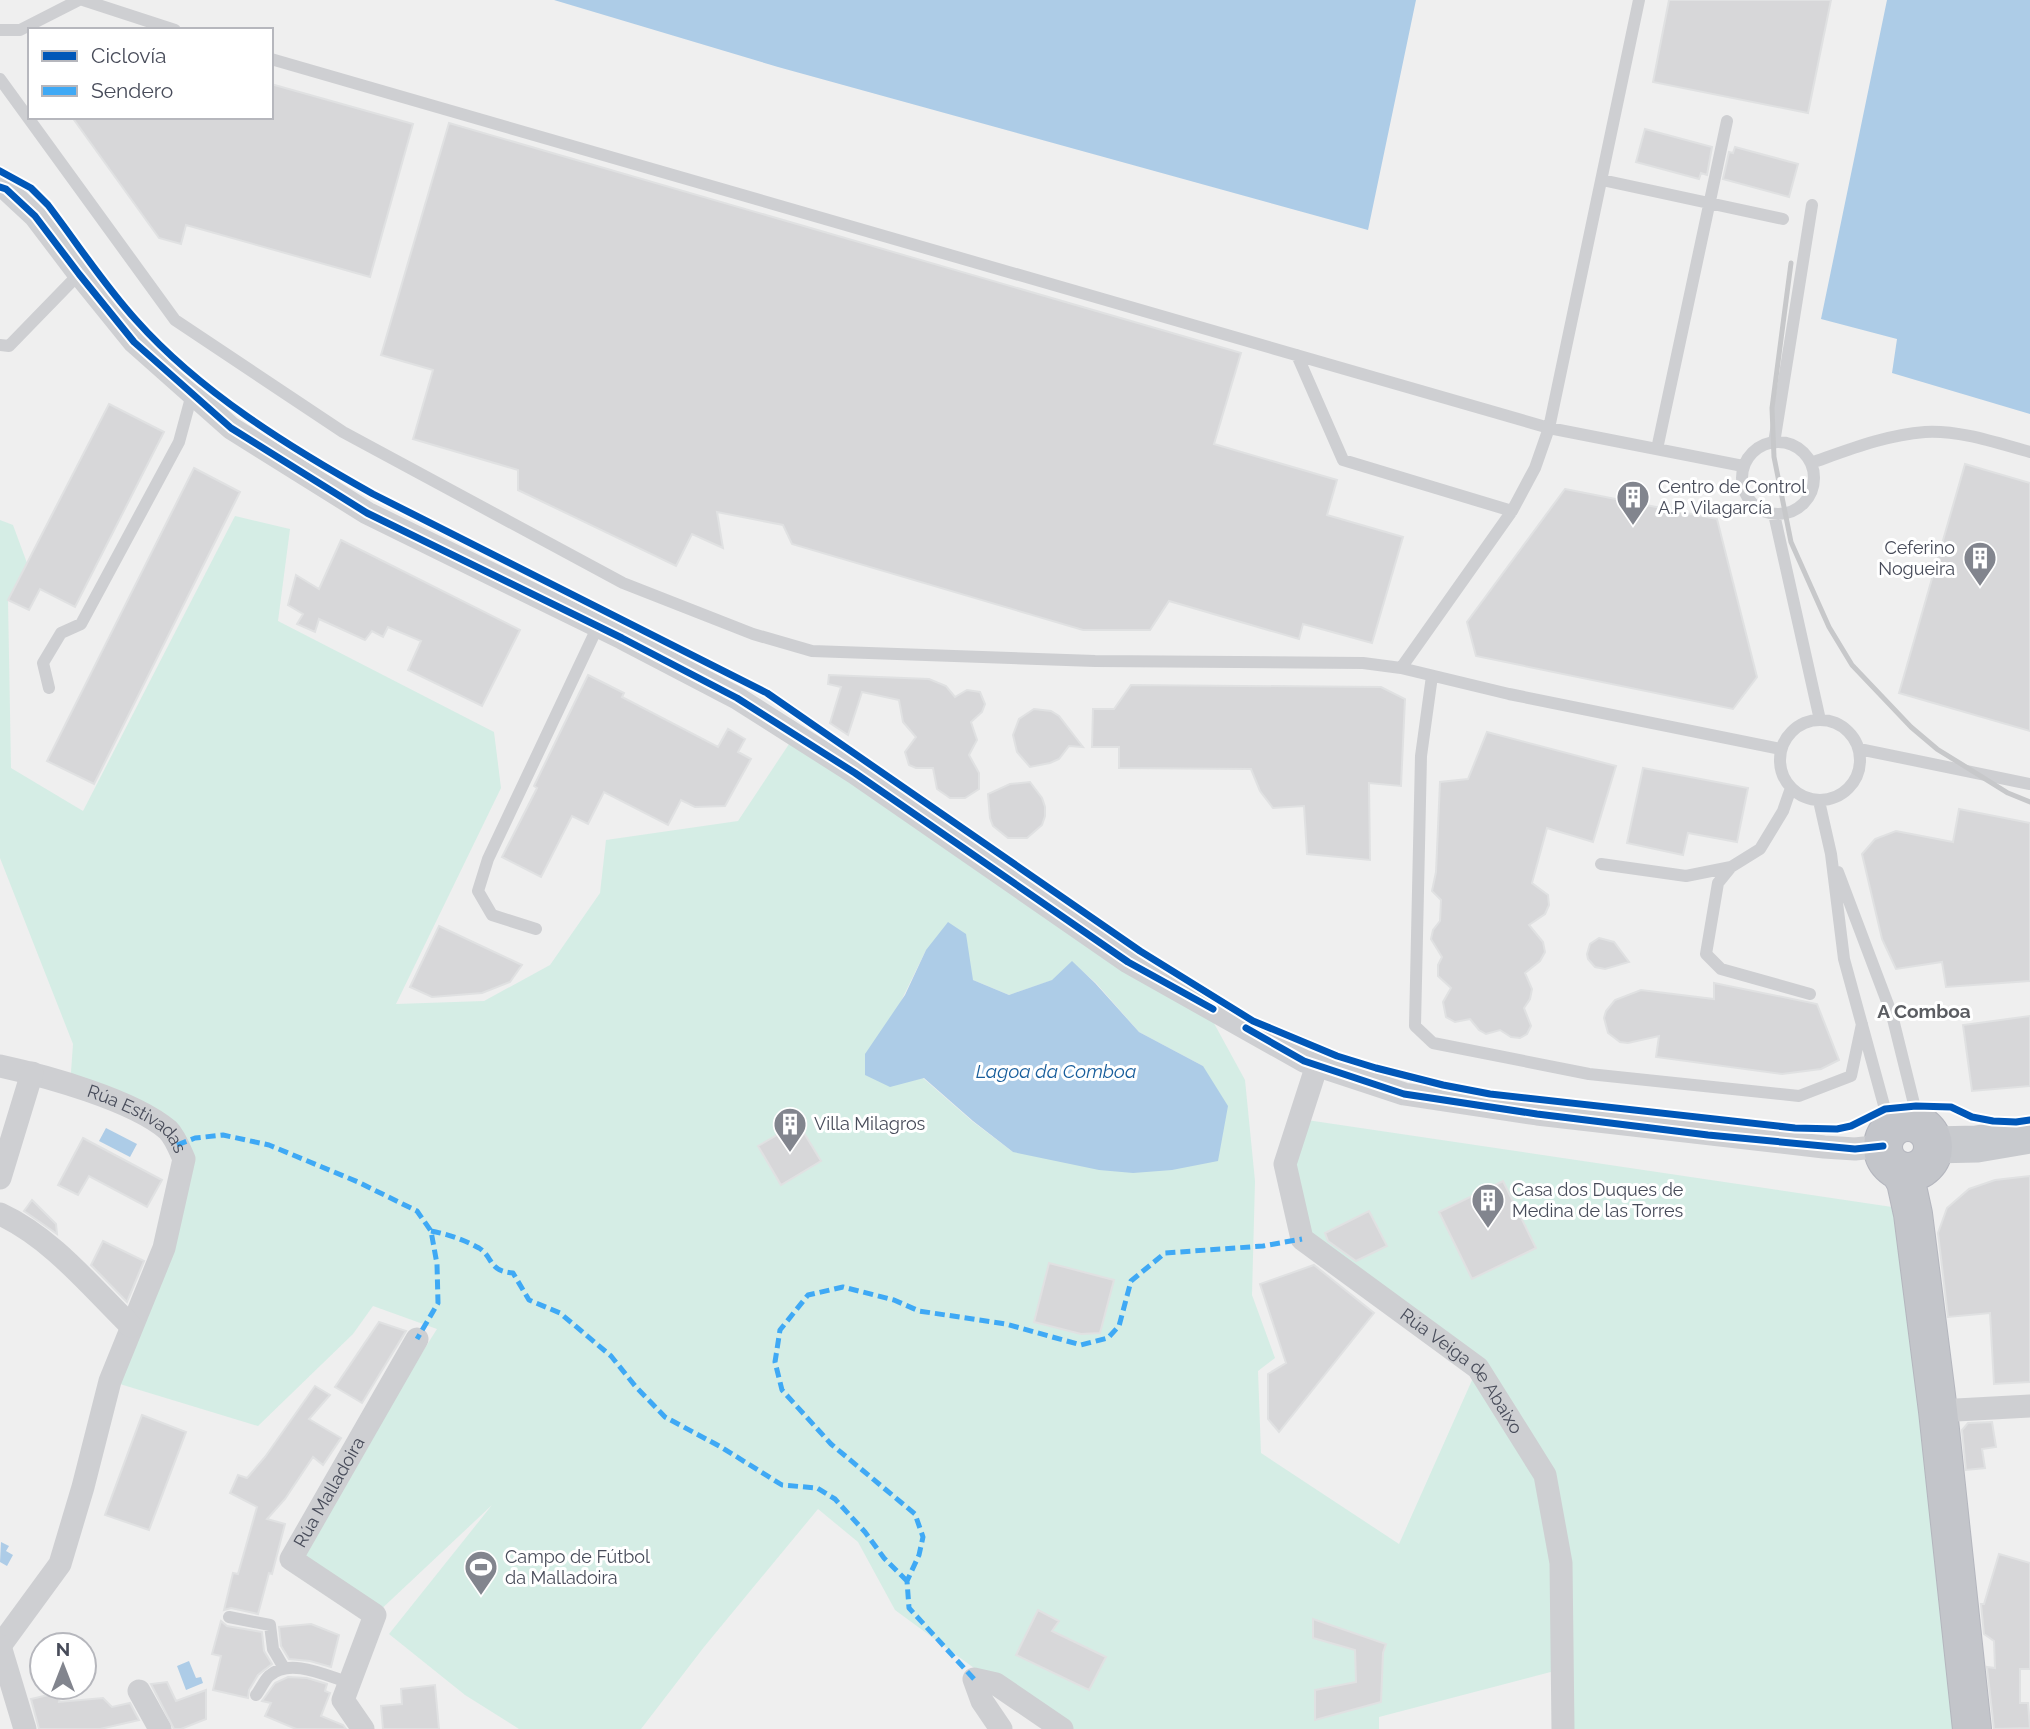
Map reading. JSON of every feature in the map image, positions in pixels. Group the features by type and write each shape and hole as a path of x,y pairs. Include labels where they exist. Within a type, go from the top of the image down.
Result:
{"highway":[{"path":"1908,1147 1909,1192 1938,1411 1972,1729"}],"main road":[{"path":"1908,1147 1977,1144 2030,1135"}],"street":[{"path":"0,187 6,189 35,216 134,342 231,428 368,513 737,698 855,773 1128,962 1304,1061 1404,1094 1537,1114 1824,1147 1908,1147"},
{"name":"Rúa Veiga de Abaixo","path":"1317,1065 1285,1164 1302,1240 1478,1368 1545,1475 1561,1563 1563,1729"},
{"name":"Rúa Estivadas","path":"0,1066 32,1073 132,1108 170,1132 184,1159 164,1248 110,1381 60,1564 0,1646"},
{"path":"0,1178 32,1073"},
{"path":"0,1214 46,1244 131,1326"},
{"name":"Rúa Malladoira","path":"363,1729 344,1700 375,1615 291,1559 417,1339"},
{"path":"1938,1411 2030,1406"},
{"path":"0,1646 25,1729"},
{"path":"1002,1729 982,1701 974,1679 996,1684 1062,1729"},
{"path":"139,1691 160,1729"}],"lane":[{"path":"0,30 20,30 81,0 169,28"},
{"path":"1401,668 1512,511 1535,468 1549,428 1639,0"},
{"path":"273,60 1549,428 1744,466"},
{"path":"0,79 28,118"},
{"path":"29,119 175,320 343,432 623,583 753,634 813,651 1095,661 1363,663 1401,668 1509,694 1781,749"},
{"path":"1657,449 1727,121"},
{"path":"1602,180 1783,219"},
{"path":"1774,443 1811,205"},
{"path":"0,345 9,346 79,274"},
{"path":"1297,355 1343,460 1512,511"},
{"path":"49,688 43,663 61,633 81,624 179,442 192,394"},
{"path":"1811,463 1877,440 1926,432 1981,438 2030,453"},
{"path":"1774,443 1787,443 1797,447 1811,463 1814,482 1807,499 1794,510 1774,514 1754,506 1747,498 1741,477 1744,466 1756,449 1774,443"},
{"path":"1774,514 1820,720"},
{"path":"536,929 492,915 478,891 488,859 598,626"},
{"path":"1432,676 1422,756 1417,856 1415,1026 1433,1043 1589,1074 1799,1097 1851,1076 1863,1024"},
{"path":"1820,720 1833,722 1853,737 1859,749 1858,774 1843,794 1832,799 1809,799 1791,788 1781,770 1781,749 1800,725 1820,720"},
{"path":"1859,749 2030,784"},
{"path":"1791,788 1783,811 1760,849 1731,867 1718,883 1706,954 1721,969 1810,994"},
{"path":"1819,801 1831,853 1844,959 1885,1110 1908,1147"},
{"path":"1831,853 1892,1015 1908,1147"},
{"path":"1601,864 1686,876 1731,867"},
{"path":"229,1617 270,1625 273,1649 284,1668"},
{"path":"257,1695 268,1676 284,1668 298,1668 350,1683"}],"green space":[{"path":"235,516 290,529 278,621 494,732 501,788 396,1004 484,1001 550,965 600,893 606,840 738,821 795,735 1095,939 1192,983 1245,1080 1255,1181 1252,1295 1275,1358 1258,1371 1261,1453 1399,1544 1473,1378 1302,1239 1285,1164 1300,1119 1892,1207 1971,1724 1967,1729 1562,1729 1562,1669 1379,1717 1379,1729 1057,1729 895,1610 858,1542 818,1509 704,1647 641,1729 519,1729 465,1695 389,1634 492,1505 375,1615 291,1559 437,1329 373,1306 353,1334 258,1426 110,1381 175,1197 170,1132 70,1086 73,1044 0,858 0,520 13,525 27,563 8,600 11,768 83,811","holes":["926,950 973,980 1009,995 1053,980 1072,962 1096,983 1139,1032 1203,1066 1013,1152 923,1078 865,1075"]}],"water":[{"path":"554,0 1416,0 1368,230 778,67"},
{"path":"1887,0 2030,0 2030,414 1892,373 1897,339 1821,319"},
{"name":"Lagoa da Comboa","path":"948,922 966,934 973,980 1009,995 1052,980 1072,961 1139,1032 1203,1066 1228,1106 1218,1161 1172,1170 1133,1173 1099,1170 1013,1152 924,1078 890,1087 865,1075 865,1054 905,995 926,950"},
{"path":"106,1128 137,1144 130,1157 99,1141"},
{"path":"1,1542 9,1546 6,1551 13,1555 7,1566 0,1562"},
{"path":"189,1661 196,1678 201,1677 203,1683 186,1690 177,1666"}],"building":[{"path":"1669,0 1831,0 1808,113 1653,82"},
{"path":"273,85 413,124 370,277 186,225 181,244 159,238 73,119 273,119"},
{"path":"449,123 1241,353 1214,444 1337,480 1327,515 1403,537 1372,643 1303,624 1299,639 1169,601 1150,630 1083,630 792,544 783,525 717,512 723,548 692,534 676,566 518,490 518,470 413,439 433,370 381,355"},
{"path":"1645,129 1712,147 1707,175 1701,173 1699,179 1636,162"},
{"path":"1735,147 1798,164 1789,197 1723,179 1729,152 1733,153"},
{"path":"109,404 164,432 75,607 40,589 29,610 8,600"},
{"name":"Ceferino Nogueira","path":"1965,464 2030,483 2030,731 1899,693"},
{"path":"194,468 240,492 94,784 47,761"},
{"path":"1565,489 1717,519 1757,677 1733,709 1476,656 1467,622"},
{"path":"341,540 520,630 482,706 408,670 421,641 388,627 383,637 372,631 365,640 319,619 315,632 297,624 303,614 288,605 296,575 319,589"},
{"path":"588,675 624,693 622,697 718,747 728,729 745,739 738,752 751,759 725,806 695,807 681,800 668,825 604,792 588,824 572,816 541,877 502,857 537,788 534,786"},
{"path":"829,675 929,679 946,686 955,697 967,690 980,692 985,704 982,712 971,722 977,740 969,755 979,773 979,789 965,798 950,798 937,789 933,768 916,768 909,765 905,752 916,737 903,722 899,700 862,692 848,735 830,723 841,687 828,684"},
{"path":"1131,685 1381,687 1405,699 1401,786 1369,783 1370,860 1307,854 1304,806 1273,808 1260,791 1251,769 1119,768 1119,747 1092,747 1093,709 1114,709"},
{"path":"1034,709 1051,711 1059,716 1083,747 1069,746 1059,759 1030,767 1017,752 1013,735 1019,719"},
{"path":"1487,732 1616,766 1593,842 1547,828 1532,883 1548,895 1549,905 1545,914 1529,925 1543,942 1545,952 1540,961 1525,973 1532,989 1524,1008 1531,1026 1527,1034 1520,1038 1511,1037 1500,1030 1486,1034 1470,1019 1455,1022 1446,1017 1443,1002 1451,988 1438,976 1438,965 1442,957 1431,939 1433,930 1440,921 1441,900 1432,891 1436,872 1440,782 1468,779"},
{"path":"1643,768 1748,788 1737,842 1688,833 1683,855 1627,843"},
{"path":"1030,782 1045,807 1042,825 1027,838 1008,838 993,826 988,794 1010,784"},
{"path":"1959,809 2030,823 2030,981 1946,987 1942,962 1896,969 1882,939 1862,854 1875,839 1896,831 1953,842"},
{"path":"439,926 522,965 510,982 482,993 432,997 410,987"},
{"path":"1599,938 1614,942 1629,962 1605,969 1595,967 1587,954 1590,944"},
{"path":"1714,983 1817,1004 1839,1060 1821,1069 1782,1074 1656,1057 1659,1036 1628,1043 1620,1042 1608,1033 1604,1018 1615,1000 1641,990 1714,999"},
{"path":"2030,1016 2030,1086 1972,1091 1963,1025"},
{"name":"Villa Milagros","path":"798,1123 821,1161 781,1185 758,1146"},
{"path":"83,1138 162,1180 147,1207 89,1176 78,1195 58,1185"},
{"path":"2030,1176 2030,1382 1994,1384 1990,1313 1948,1317 1938,1233 1947,1208 1969,1189 1995,1180"},
{"name":"Casa dos Duques de Medina de las Torres","path":"1503,1181 1536,1248 1472,1279 1439,1212"},
{"path":"32,1200 56,1224 57,1234 24,1211"},
{"path":"1369,1211 1387,1246 1356,1261 1328,1241 1325,1233"},
{"path":"103,1241 144,1261 127,1302 91,1265"},
{"path":"1049,1263 1114,1280 1100,1333 1081,1334 1034,1322"},
{"path":"1314,1265 1374,1313 1279,1432 1268,1419 1268,1374 1286,1363 1260,1284"},
{"path":"379,1322 406,1331 362,1403 335,1387"},
{"path":"315,1386 330,1395 309,1419 341,1438 323,1465 313,1457 285,1499 267,1519 285,1524 258,1614 231,1608 224,1610 233,1573 238,1574 257,1507 230,1493 238,1475 247,1478 265,1457"},
{"path":"142,1415 186,1432 149,1530 105,1515"},
{"path":"1992,1422 1996,1447 1982,1449 1985,1468 1966,1470 1962,1430 1968,1423"},
{"path":"1999,1554 2030,1563 2030,1669 2020,1669 2020,1703 2028,1703 2030,1728 1994,1729 1987,1667 1995,1668 1994,1641 1984,1634 1981,1604 1984,1604"},
{"path":"1038,1610 1059,1621 1052,1631 1106,1657 1089,1690 1016,1655"},
{"path":"1313,1619 1386,1644 1383,1653 1381,1702 1315,1720 1315,1690 1356,1682 1355,1650 1313,1638"},
{"path":"221,1621 227,1626 262,1632 264,1651 272,1664 258,1675 249,1690 248,1698 213,1690 221,1656 212,1654"},
{"path":"311,1624 339,1635 331,1667 289,1659 281,1646 279,1627"},
{"path":"288,1677 307,1678 327,1684 325,1691 330,1693 321,1716 343,1725 346,1729 296,1729 265,1716 271,1703 262,1701 275,1683"},
{"path":"167,1682 176,1701 206,1690 206,1719 174,1729 151,1684"},
{"path":"435,1685 439,1729 383,1729 381,1706 402,1704 401,1689"},
{"path":"98,1698 103,1698 112,1707 130,1703 139,1720 100,1729 39,1729 32,1701 98,1701"}],"railway":[{"path":"1791,263 1772,408 1774,457 1791,542 1829,627 1852,665 1911,727 1937,749 2008,793 2030,802"}],"marked path":[{"path":"177,1145 195,1138 223,1135 269,1145 358,1182 417,1211 431,1231 437,1264 438,1303 417,1339"},
{"path":"431,1231 474,1245 484,1252 499,1270 513,1273 529,1300 560,1313 611,1356 665,1417 721,1447 782,1485 817,1488 835,1499 884,1558 907,1581"},
{"path":"974,1679 909,1608 907,1581 919,1555 923,1537 915,1514 831,1444 782,1390 775,1362 780,1330 808,1295 843,1287 894,1300 919,1311 1006,1324 1081,1345 1108,1338 1119,1326 1131,1281 1165,1253 1263,1246 1302,1239"}],"cycle path":[{"path":"0,171 31,188 48,205 113,293 161,346 188,371 247,416 373,494 767,693 1140,951 1253,1021 1337,1056 1443,1085 1490,1094 1795,1128 1837,1129 1851,1126 1885,1109 1916,1106 1951,1107 1972,1117 1993,1121 2030,1120"},
{"path":"0,187 6,189 35,216 134,342 231,428 367,513 622,638 737,698 855,773 1128,962 1213,1009"},
{"path":"1246,1028 1304,1061 1404,1094 1708,1135 1855,1149 1883,1146"}],"place":[{"name":"Centro de Control A.P. Vilagarcía","path":"1633,527"},
{"name":"Ceferino Nogueira","path":"1980,588"},
{"name":"Villa Milagros","path":"790,1154"},
{"name":"Casa dos Duques de Medina de las Torres","path":"1488,1230"},
{"name":"Campo de Fútbol da Malladoira","path":"481,1597"}],"district":[{"name":"A Comboa","path":"1924,1011"}]}
